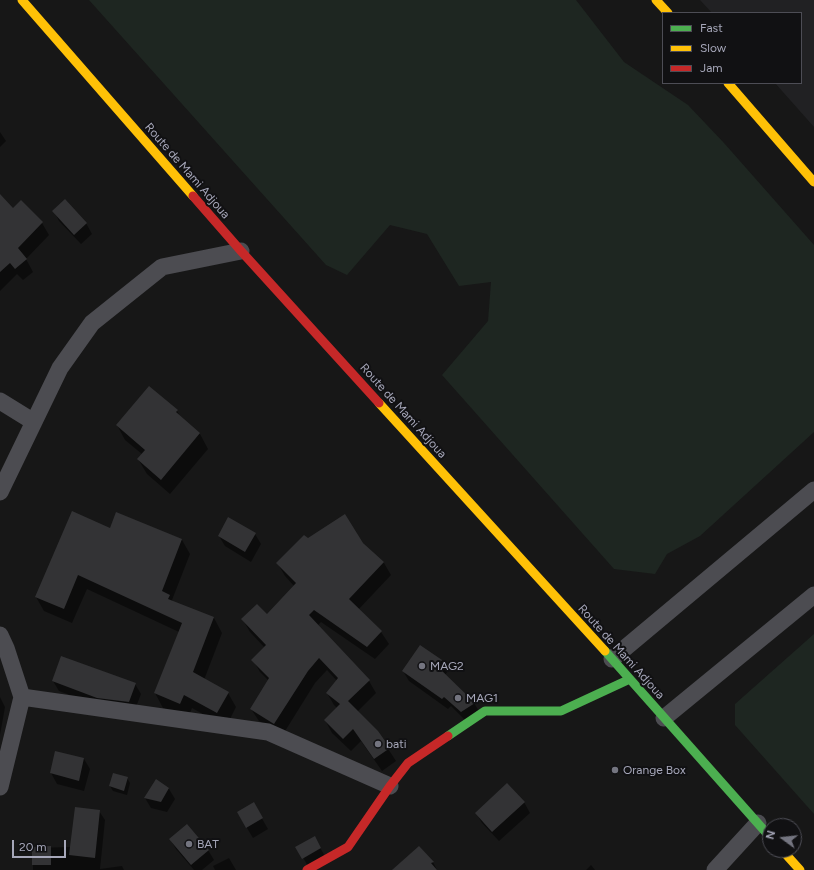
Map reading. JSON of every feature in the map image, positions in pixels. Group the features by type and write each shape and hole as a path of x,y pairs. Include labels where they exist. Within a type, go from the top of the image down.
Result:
{"street":[{"name":"Route de Mami Adjoua","path":"22,0 241,251 612,659 762,828"},
{"path":"656,0 667,12"},
{"path":"729,84 814,182"},
{"path":"0,492 60,368 92,323 162,267 241,251"},
{"path":"0,401 34,422"},
{"path":"612,659 814,490"},
{"path":"664,718 814,595"},
{"path":"0,635 6,648 22,697 0,787"},
{"path":"307,870 348,847 390,786 408,763 484,711 561,711 630,679"},
{"path":"22,697 268,732 390,786"},
{"path":"715,870 758,823"},
{"path":"789,858 800,870"}],"shaded area":[{"path":"89,0 576,0 624,62 688,105 724,143 814,245 814,432 700,536 667,554 655,574 614,569 442,375 488,321 491,282 459,286 427,234 390,225 347,275 326,265"},
{"path":"700,0 814,0 814,127 776,84 802,84 802,12 711,12"},
{"path":"814,634 814,814 735,725 735,704"}],"building":[{"path":"0,194 13,208 21,200 43,222 18,248 27,259 15,269 10,263 0,272"},
{"path":"65,199 87,223 74,235 52,211"},
{"path":"149,386 178,410 176,412 200,433 161,480 137,459 145,450 116,425"},
{"path":"72,511 110,528 116,512 182,539 162,591 170,595 168,599 214,617 193,672 229,692 217,713 184,695 180,704 154,693 182,623 78,575 64,609 35,597"},
{"path":"345,514 363,543 384,562 349,599 382,631 367,647 314,610 309,615 370,680 348,701 378,731 390,748 374,759 353,729 343,739 324,720 340,704 326,693 338,678 319,658 308,671 274,724 250,709 269,678 251,660 266,645 241,619 257,604 267,614 296,583 276,563 304,535 308,538"},
{"path":"228,517 256,533 245,552 218,536"},
{"path":"420,645 442,660 438,667 475,703 461,712 444,697 442,699 402,671"},
{"path":"61,656 136,683 129,702 97,698 52,681"},
{"path":"55,751 84,758 79,781 50,773"},
{"path":"113,773 128,777 124,791 109,786"},
{"path":"156,779 169,788 161,802 144,798"},
{"path":"507,783 525,802 492,832 475,813"},
{"path":"254,802 263,818 246,828 237,812"},
{"path":"75,807 100,810 95,858 69,855"},
{"name":"BAT","path":"187,824 209,850 191,865 169,839"},
{"path":"315,836 321,848 302,859 295,847"},
{"path":"51,846 51,865 32,865 32,847"},
{"path":"419,846 434,862 431,863 437,870 392,870"}],"traffic: fast":[{"path":"605,651 762,828"},
{"path":"448,736 485,711 561,711 630,679"}],"traffic: slow":[{"path":"22,0 193,196"},
{"path":"656,0 667,12"},
{"path":"729,84 814,182"},
{"path":"379,403 605,651"},
{"path":"789,858 800,870"}],"traffic: jam":[{"path":"193,196 379,403"},
{"path":"307,870 348,847 390,786 408,763 448,736"}],"place":[{"name":"MAG2","path":"422,666"},
{"name":"MAG1","path":"458,698"},
{"name":"bati","path":"378,744"},
{"name":"Orange Box","path":"615,770"},
{"name":"BAT","path":"189,844"}]}
